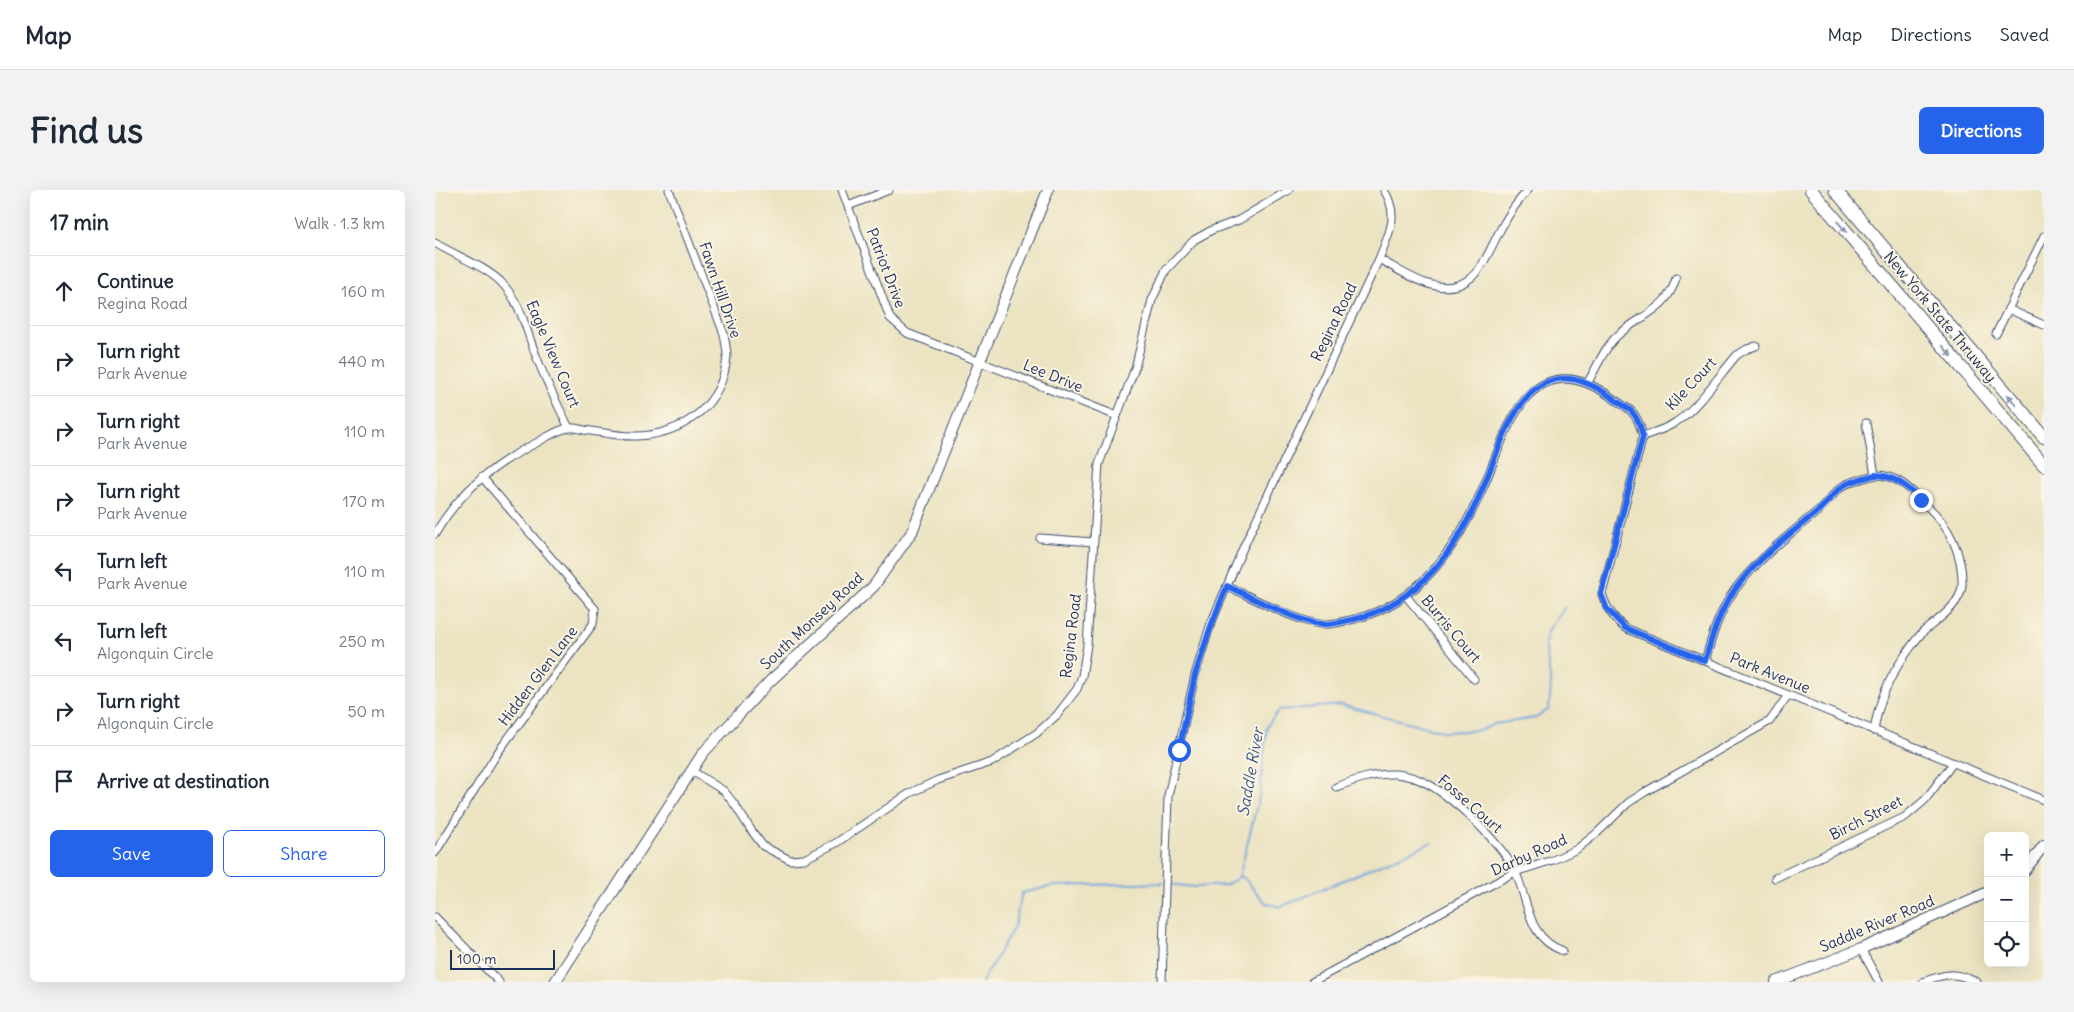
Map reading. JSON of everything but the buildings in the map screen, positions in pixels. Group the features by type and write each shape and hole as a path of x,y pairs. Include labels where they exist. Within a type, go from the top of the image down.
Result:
{"highway":[{"name":"New York State Thruway","path":"1811,190 2044,465"},
{"name":"New York State Thruway","path":"1835,190 2044,437"}],"street":[{"name":"Fawn Hill Drive","path":"569,428 637,436 674,428 692,420 711,403 723,380 727,354 724,334 669,190"},
{"name":"Patriot Drive","path":"842,190 890,318 907,333 979,361"},
{"path":"848,206 889,190"},
{"name":"South Monsey Road","path":"555,982 703,753 770,681 873,587 912,532 1048,190"},
{"name":"Regina Road","path":"692,771 723,791 763,846 790,860 804,859 836,843 910,793 938,780 993,762 1037,733 1057,715 1077,689 1083,676 1087,644 1099,464 1135,368 1153,300 1166,270 1194,240 1212,230 1239,220 1289,190"},
{"name":"Regina Road","path":"1162,982 1169,796 1195,675 1211,626 1227,586 1287,452 1379,259 1393,222 1391,203 1383,190"},
{"path":"1379,259 1430,285 1450,288 1464,284 1476,274 1487,258 1503,224 1528,190"},
{"path":"1996,334 2044,236"},
{"name":"Eagle View Court","path":"435,243 490,273 512,295 523,313 537,358 569,428"},
{"path":"1588,382 1616,337 1637,319 1663,304 1673,292 1676,278"},
{"path":"2008,309 2044,325"},
{"name":"Kile Court","path":"1643,436 1664,429 1678,421 1691,409 1737,355 1747,348 1756,346"},
{"name":"Lee Drive","path":"979,361 1117,416"},
{"path":"1227,586 1315,624 1337,623 1376,613 1406,596 1441,561 1468,522 1502,439 1529,395 1557,379 1569,378 1588,382 1632,412 1643,436"},
{"path":"1866,423 1875,475"},
{"path":"435,534 444,518 461,496 502,461 569,428"},
{"name":"Park Avenue","path":"1643,436 1601,594 1607,609 1625,628 2044,800"},
{"path":"1705,661 1715,623 1736,589 1752,569 1788,534 1820,509 1843,485 1875,475 1891,479 1906,486 1941,519 1957,551 1962,587 1954,604 1920,635 1904,657 1884,693 1874,731"},
{"name":"Hidden Glen Lane","path":"435,853 497,752 593,624 595,609 482,477"},
{"path":"1040,538 1093,542"},
{"name":"Burris Court","path":"1406,596 1474,679"},
{"name":"Darby Road","path":"1312,982 1515,872 1553,860 1577,849 1597,833 1628,803 1770,720 1788,695"},
{"name":"Birch Street","path":"1775,878 1905,817 1925,800 1953,763"},
{"name":"Fosse Court","path":"1336,787 1381,774 1397,774 1426,783 1441,792 1483,830 1496,845 1515,872 1529,917 1539,935 1551,947 1563,951"},
{"path":"2029,865 2044,845"},
{"name":"Saddle River Road","path":"1777,982 1861,949 1984,894"},
{"path":"435,917 499,982"},
{"path":"1861,949 1879,982"},
{"path":"1923,982 1943,974 1957,974 1977,982"}],"waterway":[{"name":"Saddle River","path":"1167,884 1195,887 1226,885 1239,877 1260,793 1267,726 1279,710 1341,705 1446,732 1482,730 1494,724 1536,718 1549,709 1551,684 1545,644 1548,631 1565,607"},
{"path":"1239,877 1243,877 1266,903 1280,907 1431,843"},
{"name":"Saddle River","path":"982,982 1014,927 1022,893 1053,886 1163,883"}],"route":[{"path":"1179,750 1195,675 1211,626 1227,586 1315,624 1337,623 1376,613 1406,596 1441,561 1468,522 1502,439 1529,395 1557,379 1569,378 1588,382 1605,392 1632,412 1643,436 1601,594 1607,609 1625,628 1705,661 1715,623 1736,589 1752,569 1788,534 1820,509 1843,485 1875,475 1891,479 1906,486 1921,500"}]}
